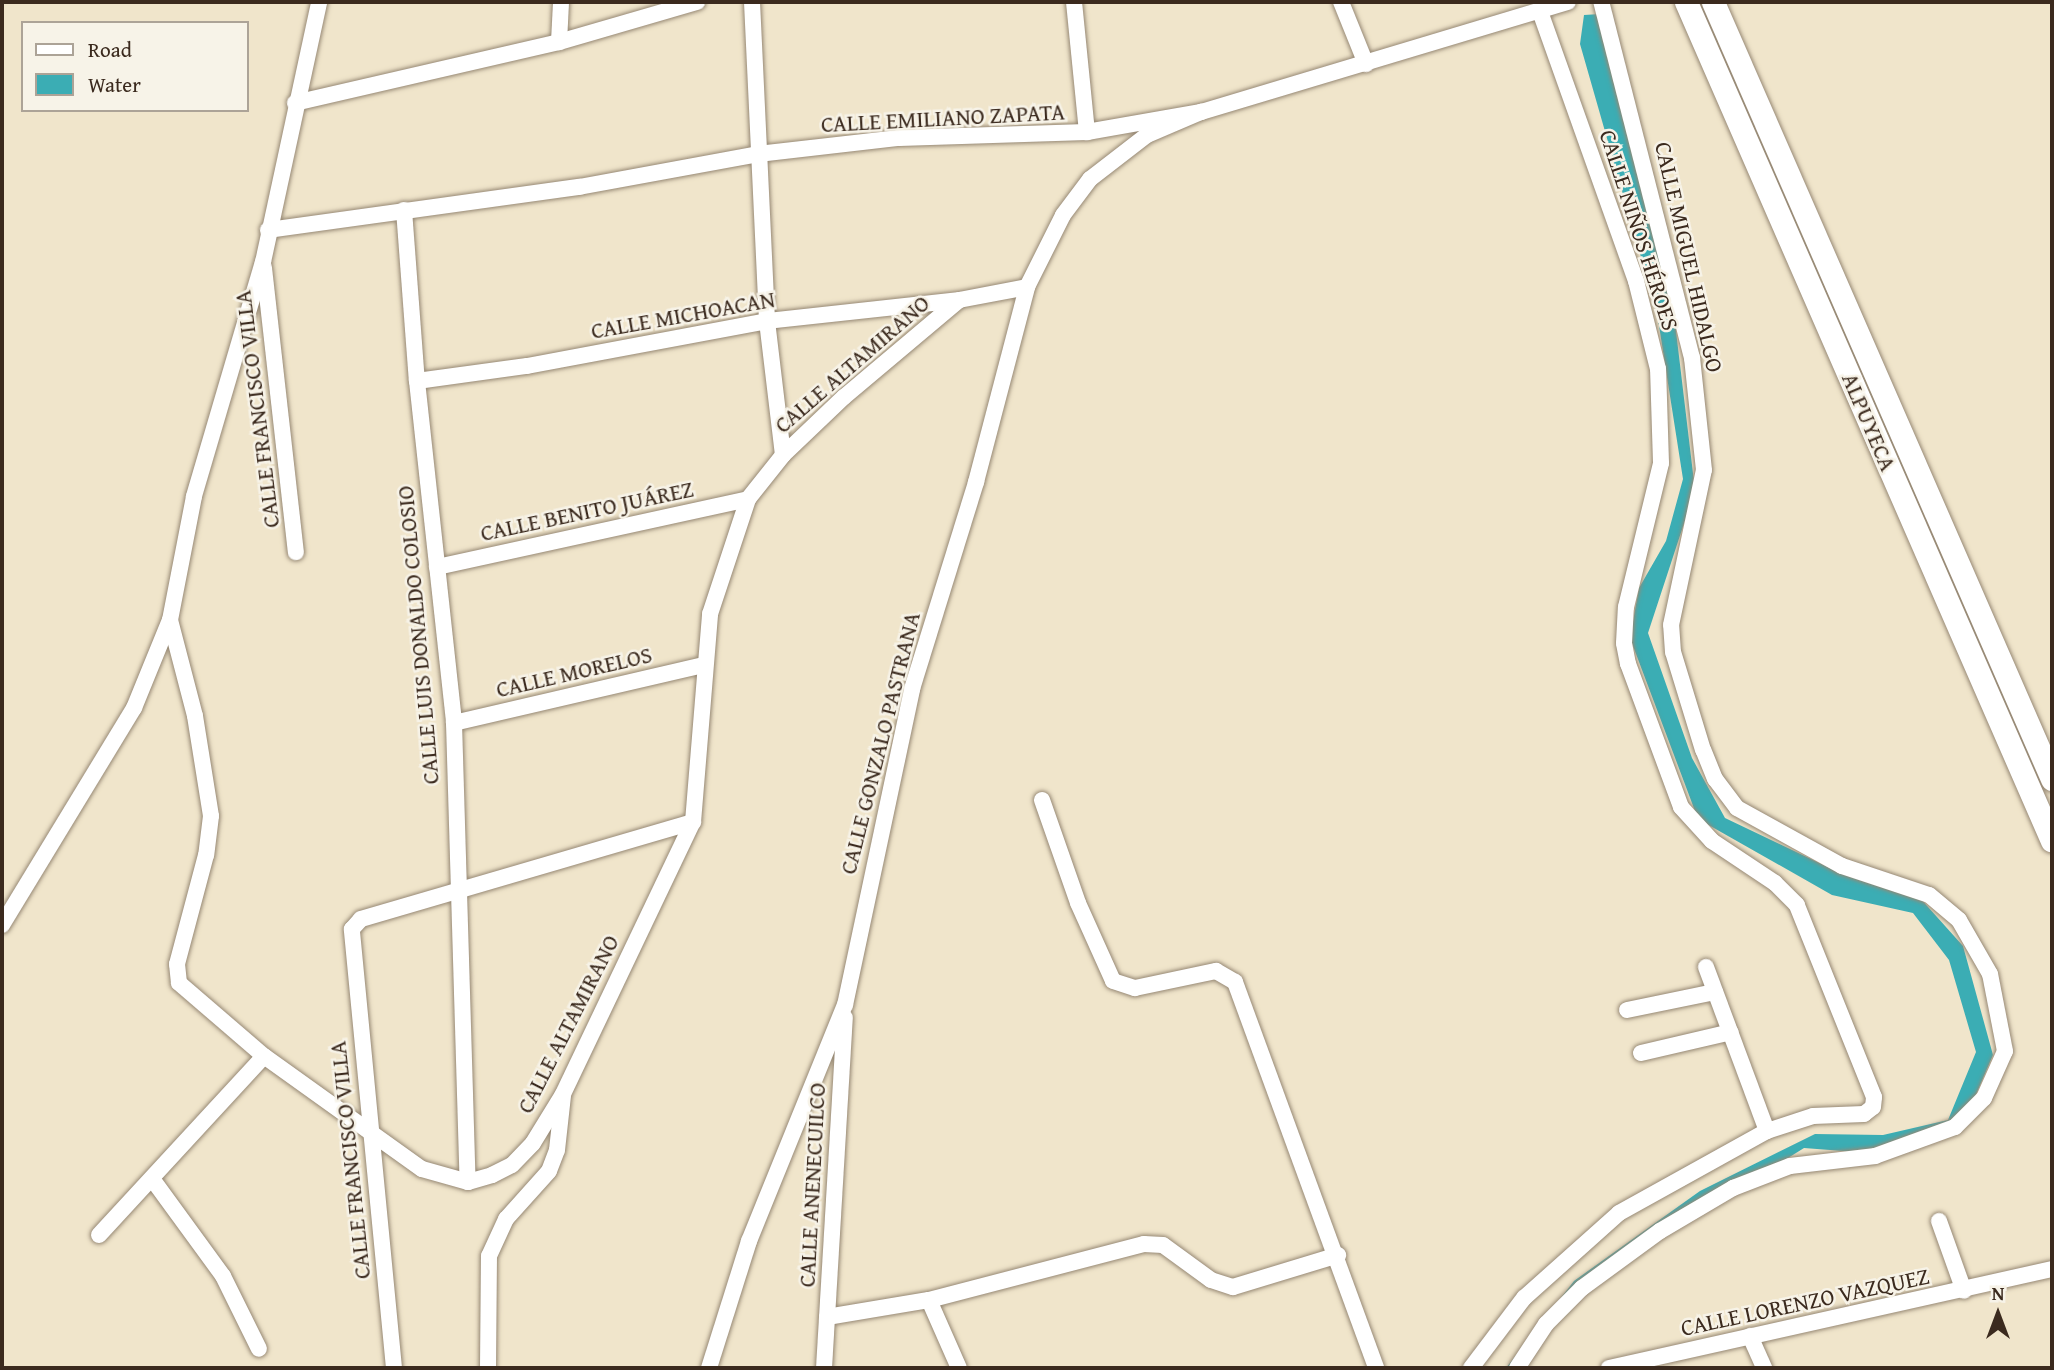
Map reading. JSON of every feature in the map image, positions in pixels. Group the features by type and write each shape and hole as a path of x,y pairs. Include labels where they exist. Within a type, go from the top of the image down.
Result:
{"main road":[{"name":"ALPUYECA","path":"1686,2 2052,841"},
{"name":"ALPUYECA","path":"1713,2 2052,779"}],"street":[{"path":"2,925 134,708 170,620 194,496 263,262 295,103 319,2"},
{"path":"559,42 561,2"},
{"path":"295,103 559,42 697,2"},
{"path":"752,2 767,321 783,455"},
{"path":"1074,2 1087,132"},
{"path":"1341,2 1366,64"},
{"name":"CALLE EMILIANO ZAPATA","path":"268,230 579,187 758,154 899,138 1087,132 1201,112 1567,2"},
{"name":"CALLE MIGUEL HIDALGO","path":"1517,1368 1546,1324 1582,1288 1660,1231 1733,1188 1790,1166 1875,1156 1955,1127 1984,1098 2005,1051 1990,974 1959,920 1929,895 1842,866 1737,808 1715,779 1703,750 1673,652 1671,625 1704,470 1692,358 1601,2"},
{"name":"CALLE NIÑOS HÉROES","path":"1471,1368 1524,1298 1619,1213 1767,1131 1813,1116 1864,1114 1873,1107 1874,1097 1797,905 1775,883 1713,841 1681,807 1628,664 1624,643 1626,607 1661,463 1658,369 1632,269 1540,11"},
{"name":"CALLE GONZALO PASTRANA","path":"709,1368 749,1241 845,1005 912,689 976,482 1027,287 1063,215 1090,179 1147,135 1201,112"},
{"name":"CALLE LUIS DONALDO COLOSIO","path":"404,210 416,381 454,723 468,1182"},
{"name":"CALLE FRANCISCO VILLA","path":"263,262 296,552"},
{"name":"CALLE ALTAMIRANO","path":"468,1182 512,1165 533,1143 563,1094 692,822 704,666 715,591 747,499 783,455 881,362 959,300 1027,287"},
{"name":"CALLE MICHOACAN","path":"416,381 527,366 767,321 959,300"},
{"name":"CALLE BENITO JUÁREZ","path":"437,567 747,499"},
{"path":"170,620 195,716 211,816 177,974 184,991 264,1056 422,1169 468,1182"},
{"name":"CALLE MORELOS","path":"454,723 704,666"},
{"path":"1042,800 1079,903 1113,981 1135,988 1216,971 1235,982 1338,1255 1376,1368"},
{"path":"458,890 692,822"},
{"name":"CALLE FRANCISCO VILLA","path":"394,1368 369,1132 352,929 361,919 458,890"},
{"path":"1706,967 1767,1131"},
{"path":"1627,1010 1714,992"},
{"name":"CALLE ANENECUILCO","path":"824,1368 845,1005"},
{"path":"1641,1053 1731,1032"},
{"path":"99,1235 153,1180 264,1056"},
{"path":"488,1368 489,1256 506,1219 549,1171 561,1127 563,1094"},
{"path":"153,1180 223,1276 259,1349"},
{"path":"1938,1222 1964,1291"},
{"path":"827,1317 929,1300 1144,1244 1163,1245 1211,1280 1233,1287 1338,1255"},
{"name":"CALLE LORENZO VAZQUEZ","path":"1609,1368 1964,1291 2052,1269"},
{"path":"929,1300 958,1368"},
{"path":"1750,1336 1763,1368"}],"water":[{"path":"1600,14 1673,306 1695,490 1648,633 1692,758 1725,818 1836,871 1920,898 1963,946 1993,1055 1962,1127 1882,1154 1804,1148 1613,1267 1534,1340 1515,1368 1506,1368 1574,1281 1700,1191 1815,1134 1883,1135 1948,1120 1976,1052 1949,960 1913,913 1832,895 1698,819 1630,638 1639,588 1666,541 1683,479 1657,313 1580,44 1584,15"}]}
